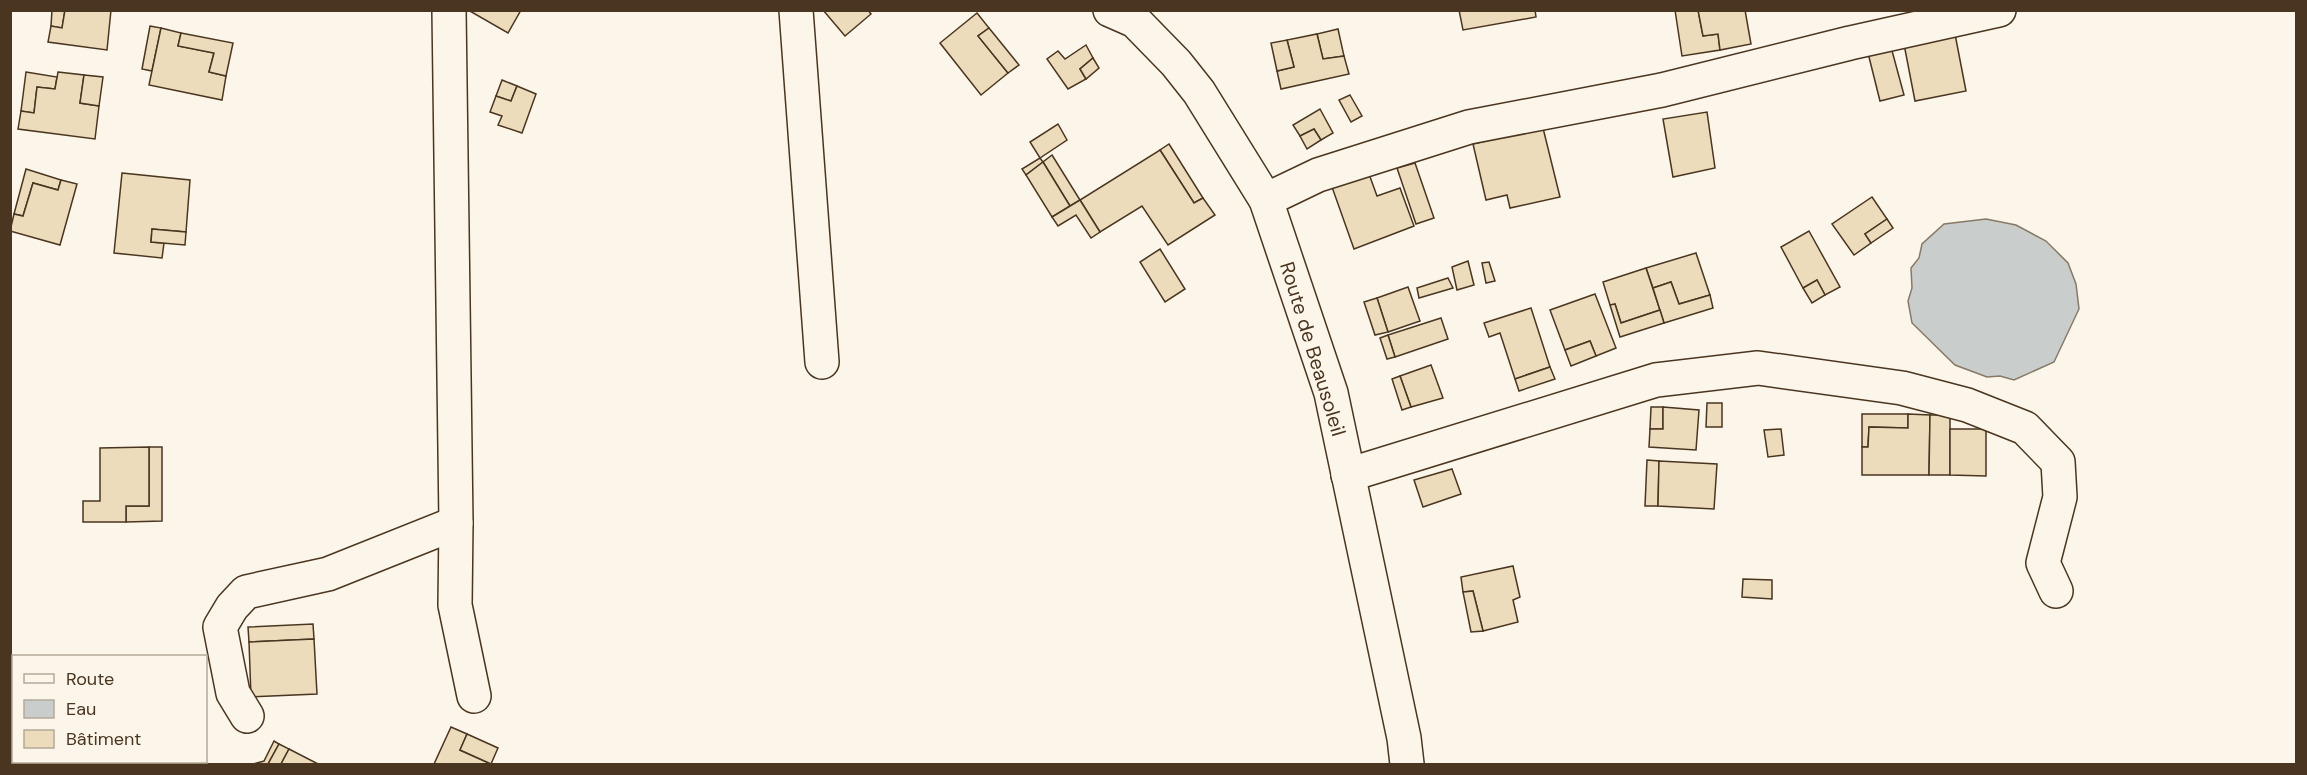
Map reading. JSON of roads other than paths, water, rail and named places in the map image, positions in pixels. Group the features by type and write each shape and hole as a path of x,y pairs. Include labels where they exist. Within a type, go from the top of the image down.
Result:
{"street":[{"path":"449,10 456,524 455,605 474,696"},
{"path":"796,10 822,362"},
{"path":"1266,200 1318,175 1469,127 1662,90 1850,43 1999,10"},
{"name":"Route de Beausoleil","path":"1131,13 1199,92 1266,200 1331,393 1404,738 1407,765"},
{"path":"1348,475 1656,380 1758,368 1902,388 1967,405 2025,428 2058,462 2060,497 2043,563 2056,591"},
{"path":"247,716 233,693 220,627 232,607 246,592 328,574 456,524"}],"water":[{"path":"1986,219 2016,225 2046,241 2068,263 2076,284 2079,309 2054,362 2014,380 2000,376 1987,377 1955,365 1912,323 1908,301 1912,288 1911,268 1919,258 1922,244 1944,224"}]}
